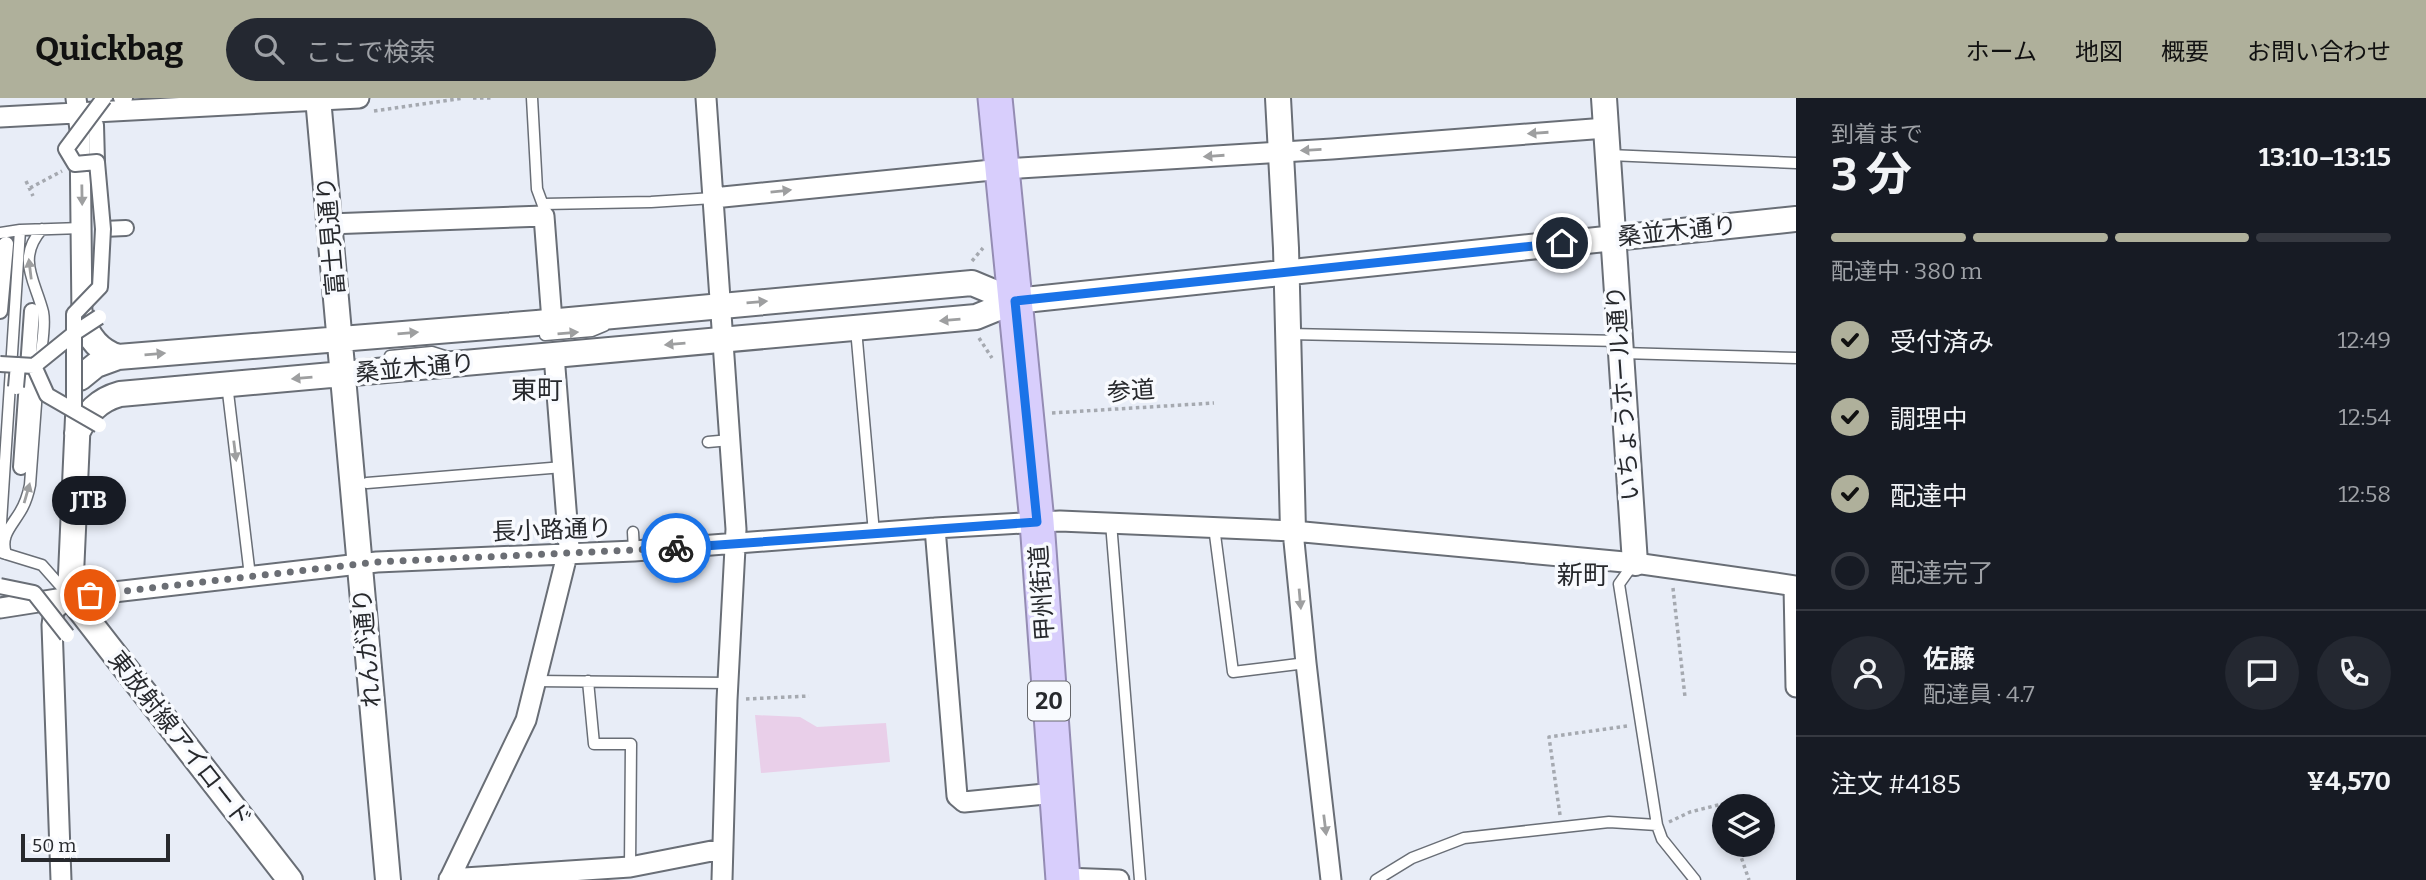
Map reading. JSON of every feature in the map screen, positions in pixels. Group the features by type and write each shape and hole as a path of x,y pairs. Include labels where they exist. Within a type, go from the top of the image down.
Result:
{"highway":[{"name":"甲州街道","path":"995,98 1037,522 1059,879"}],"street":[{"path":"97,162 75,164 66,149 81,110 100,98"},
{"path":"706,98 736,544 722,880"},
{"path":"1278,98 1283,152 1293,531 1331,880"},
{"name":"いちょうホール通り","path":"1604,98 1634,563"},
{"path":"0,117 81,110 318,99 366,105"},
{"name":"富士見通り","path":"318,99 343,374"},
{"path":"81,110 96,125 103,229 100,287 74,314 86,322 92,339 107,353 118,357"},
{"path":"55,401 68,399 76,375 86,322 81,110"},
{"path":"713,198 1002,169 1606,128"},
{"path":"329,224 544,210 550,337 569,547 526,720 449,879 630,867 722,849"},
{"name":"桑並木通り","path":"118,357 340,339 550,337 722,340 976,317 1015,301 1796,219"},
{"path":"103,229 126,228"},
{"path":"0,311 3,239"},
{"name":"桑並木通り","path":"83,423 91,410 111,397 469,363 634,313 972,283 1015,301"},
{"path":"21,467 32,311"},
{"path":"0,363 34,366 86,322"},
{"path":"55,349 66,348 76,375 83,423 70,597 54,610 52,625 61,880"},
{"path":"76,375 118,357"},
{"path":"16,387 18,365"},
{"path":"34,366 41,387 47,395 83,423"},
{"name":"れんが通り","path":"343,374 360,483 360,564 388,880"},
{"name":"長小路通り","path":"0,608 70,597 360,564 566,554 634,542 736,544 1037,522 1293,531 1634,563 1795,586"},
{"path":"935,528 957,796 964,802 1055,793"},
{"path":"0,586 34,593 67,635"},
{"path":"1795,586 1796,687"},
{"name":"東放射線アイロード","path":"70,597 290,880"},
{"path":"1059,879 1119,880"}],"lane":[{"path":"532,98 537,189 544,210 713,198"},
{"path":"1608,155 1796,163"},
{"path":"3,239 20,230 82,228"},
{"path":"3,553 5,534 23,506 30,485 44,315 28,270 29,249 43,229"},
{"path":"3,553 0,542 20,230"},
{"path":"856,328 874,533"},
{"path":"1288,334 1622,347 1796,358"},
{"path":"390,356 432,352 469,363"},
{"path":"227,384 250,576"},
{"path":"708,442 730,440"},
{"path":"360,483 563,467"},
{"path":"1111,523 1140,880"},
{"path":"1214,527 1233,672 1306,663"},
{"path":"3,553 41,565 70,597"},
{"path":"1634,563 1619,584 1643,723 1657,826 1662,839 1695,880"},
{"path":"535,681 588,681 728,691"},
{"path":"588,681 594,744 631,744 630,867"},
{"path":"1376,880 1412,858 1464,838 1609,822 1657,826"}],"path":[{"path":"366,105 464,98"},
{"path":"473,98 491,98"},
{"path":"30,188 75,164"},
{"path":"26,181 33,197"},
{"path":"970,263 986,245"},
{"path":"978,337 992,355"},
{"name":"参道","path":"1050,413 1214,403"},
{"path":"1671,568 1685,696"},
{"path":"728,691 808,696"},
{"path":"1561,827 1549,737 1643,723"},
{"path":"1657,826 1690,812 1712,806"},
{"path":"1741,857 1749,880"}],"shaded area":[{"path":"755,715 800,717 817,727 886,723 890,762 761,773"}],"way so far":[{"path":"90,595 377,562 676,548"}],"place":[{"name":"JTB","path":"90,595"}],"district":[{"name":"東町","path":"537,390"},
{"name":"新町","path":"1583,575"}],"route":[{"path":"676,548 1037,522 1015,301 1562,243"}]}
